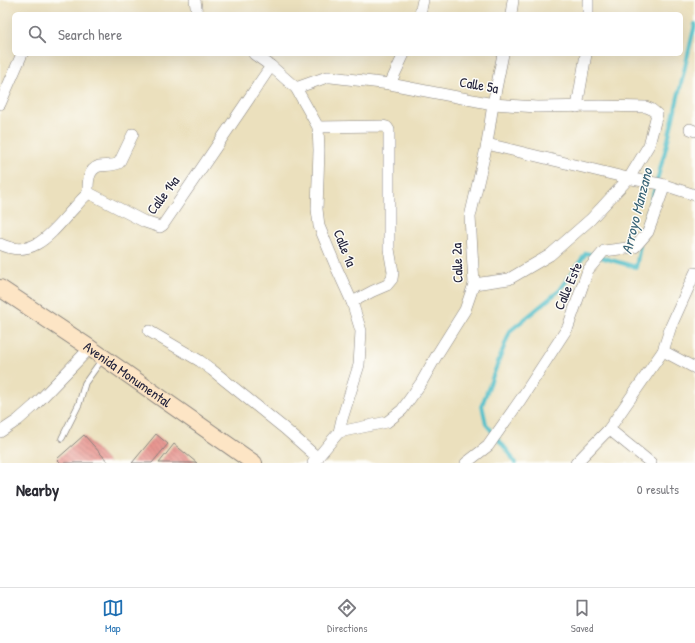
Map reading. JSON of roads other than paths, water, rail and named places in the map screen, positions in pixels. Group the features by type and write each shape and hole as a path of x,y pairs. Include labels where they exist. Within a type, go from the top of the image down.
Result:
{"main road":[{"name":"Avenida Monumental","path":"0,288 90,348 254,463"}],"street":[{"path":"195,0 197,12"},
{"path":"420,12 423,0"},
{"path":"511,12 514,0"},
{"path":"588,0 588,12"},
{"path":"0,104 21,56"},
{"name":"Calle 1a","path":"257,56 271,66 296,88 318,127 319,150 317,209 320,226 334,263 352,302 361,331 359,365 339,432 315,460"},
{"path":"390,84 403,56"},
{"name":"Calle 2a","path":"339,432 387,422 402,410 421,383 441,347 465,310 474,284 470,217 487,144 503,56"},
{"path":"576,107 586,56"},
{"name":"Calle 14a","path":"88,194 91,194 145,222 160,227 163,225 271,66"},
{"name":"Calle 5a","path":"296,88 327,77 390,84 493,104 536,107 646,107 657,114 649,145 631,179"},
{"path":"318,127 383,126 389,130 389,249 393,272 392,279 387,285 352,302"},
{"path":"0,244 13,248 26,249 38,244 50,234 88,194 90,174 99,166 115,165 119,163 133,134"},
{"path":"487,144 631,179 663,185 695,195"},
{"path":"474,284 509,279 550,255 591,219 631,179"},
{"name":"Calle Este","path":"466,463 488,446 568,327 588,270 604,251 635,247 648,232 663,185"},
{"path":"576,463 609,429 663,351 671,326 695,273"},
{"path":"149,331 206,365 284,428 315,460"},
{"path":"0,432 18,420 34,406 90,348"},
{"path":"663,351 695,368"},
{"path":"609,429 651,463"}],"lane":[{"path":"62,438 79,404 85,382 104,358"}],"waterway":[{"name":"Arroyo Manzano","path":"643,231 667,144 695,24"},
{"name":"Arroyo Manzano","path":"515,463 510,454 486,424 482,405 510,331 560,290 586,253 636,267 640,246"}]}
